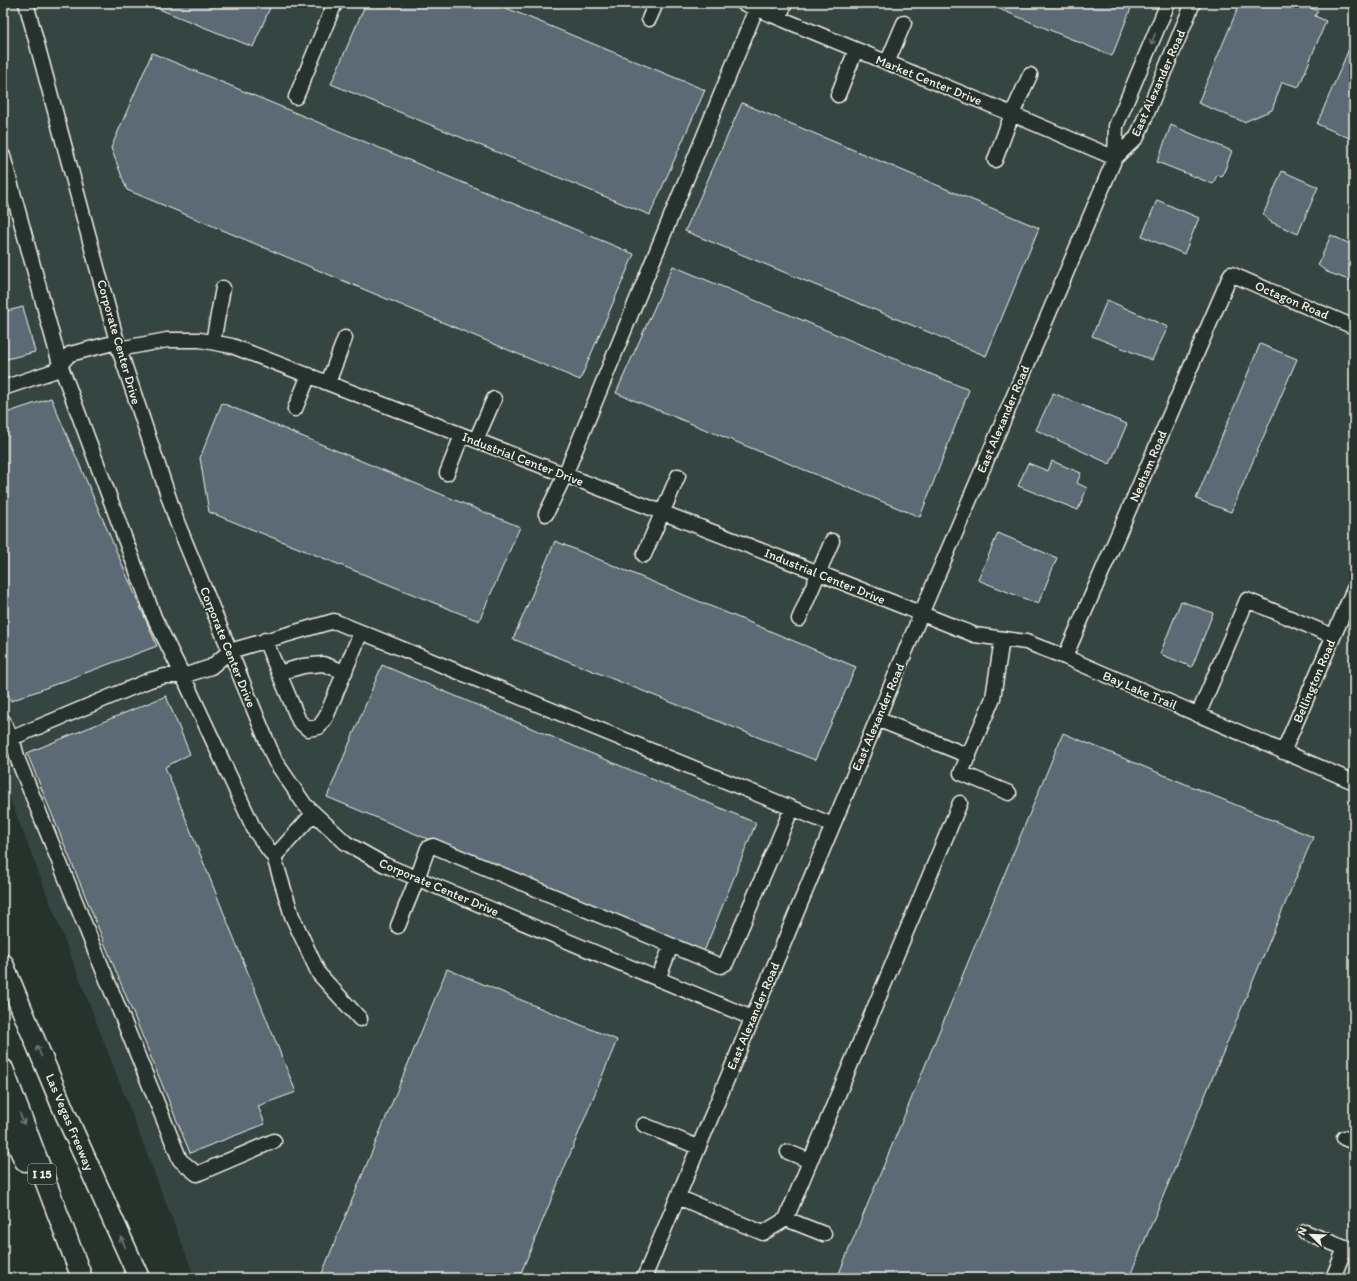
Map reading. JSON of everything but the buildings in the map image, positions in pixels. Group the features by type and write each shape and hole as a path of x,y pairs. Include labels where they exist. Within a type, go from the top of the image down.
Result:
{"highway":[{"name":"Las Vegas Freeway","path":"3,964 65,1113 139,1278"},
{"name":"I 15","path":"3,1069 82,1278"},
{"path":"3,1114 78,1278"}],"street":[{"name":"Corporate Center Drive","path":"26,3 118,346 176,522 275,761 304,805 346,843 385,865 752,1018"},
{"path":"296,97 335,3"},
{"path":"649,19 656,3"},
{"name":"Market Center Drive","path":"743,3 1115,158"},
{"path":"779,18 785,3"},
{"name":"East Alexander Road","path":"644,1278 921,614 1115,158 1116,126 1168,3"},
{"name":"East Alexander Road","path":"1115,158 1137,137 1193,3"},
{"path":"546,514 565,475 756,9"},
{"path":"887,63 904,23"},
{"path":"838,96 856,50"},
{"path":"995,160 1012,114 1030,75"},
{"path":"3,156 60,364 154,617 255,831 274,857 292,916 319,974 360,1019"},
{"name":"Octagon Road","path":"1231,274 1354,326"},
{"name":"Neeham Road","path":"1065,657 1231,274"},
{"path":"213,342 223,288"},
{"path":"328,383 346,338"},
{"name":"Industrial Center Drive","path":"3,388 54,371 70,354 167,340 200,340 232,346 819,573 921,614"},
{"path":"295,409 309,375"},
{"path":"476,440 494,399"},
{"path":"447,472 462,435"},
{"path":"644,555 678,476"},
{"path":"799,619 832,541"},
{"name":"Bellington Road","path":"1283,752 1354,589"},
{"path":"1198,715 1247,600 1333,636"},
{"name":"Bay Lake Trail","path":"921,614 975,635 1026,642 1065,657 1354,782"},
{"path":"12,738 150,680 166,676 183,676 211,666 230,651 334,621 833,824"},
{"path":"265,640 298,721 308,729 319,727 326,717 361,632"},
{"path":"1002,639 993,698 961,773 1009,793"},
{"path":"279,673 303,666 323,664 345,672"},
{"path":"877,719 969,756"},
{"path":"3,721 12,738 18,760 180,1160 197,1174 274,1142"},
{"path":"678,1197 763,1232 786,1219 960,803"},
{"path":"398,926 428,848 433,846 721,966 726,963 792,808"},
{"path":"274,857 314,813"},
{"path":"658,979 671,946"},
{"path":"644,1124 698,1147"},
{"path":"788,1152 810,1161"},
{"path":"786,1219 824,1234"},
{"path":"1305,1232 1345,1248 1333,1278"}],"shaded area":[{"path":"3,3 1354,3 1354,1278 195,1278 3,780"}]}
